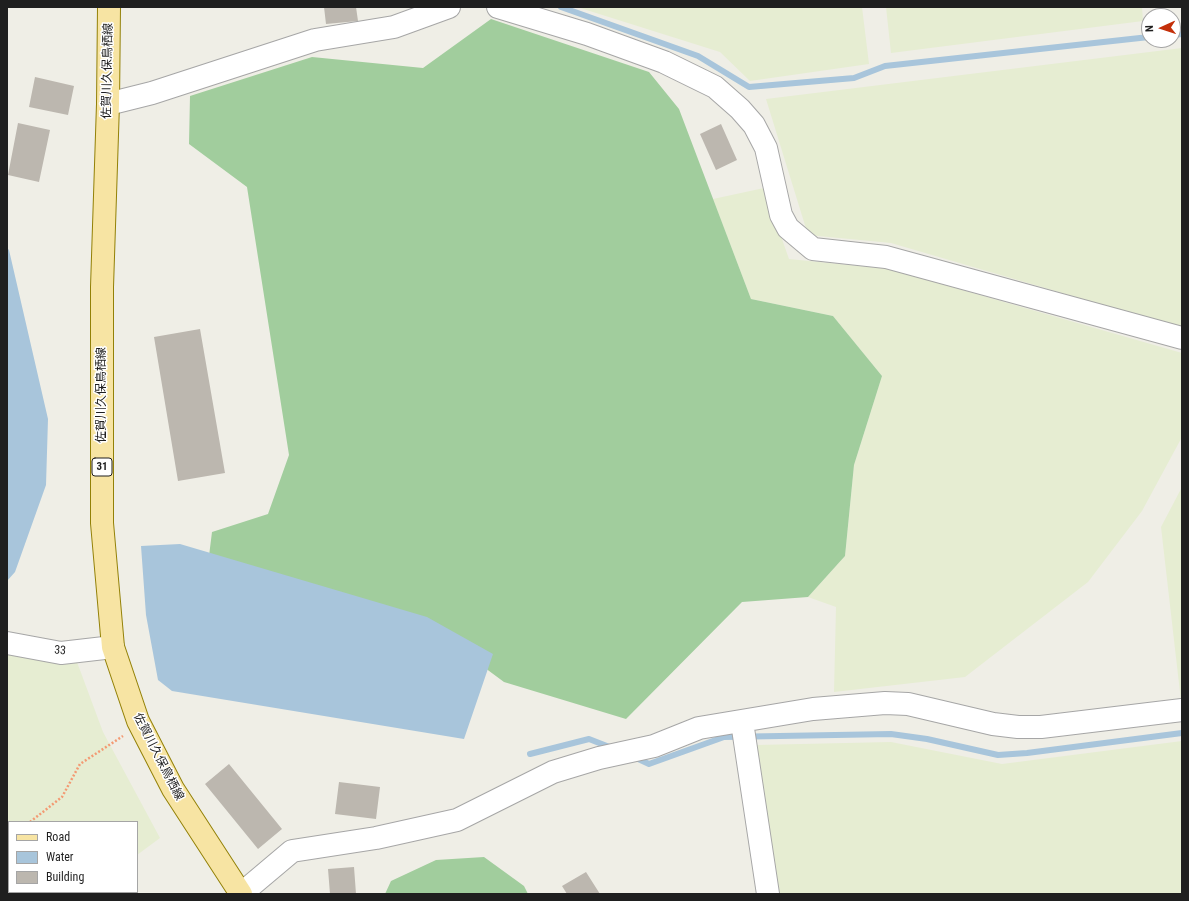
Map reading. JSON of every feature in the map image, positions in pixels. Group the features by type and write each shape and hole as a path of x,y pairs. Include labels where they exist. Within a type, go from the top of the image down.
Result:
{"main road":[{"name":"佐賀川久保鳥栖線","path":"109,7 108,104 102,287 102,523 113,647 138,721 173,789 241,894"}],"street":[{"path":"108,104 152,93 315,40 394,28 449,7"},
{"path":"498,7 560,16 664,62 715,87 740,109 754,125 766,148 781,215 788,228 813,249 886,256 1182,338"},
{"name":"33","path":"7,643 61,653 113,647"},
{"path":"241,894 292,851 376,838 456,820 553,772 599,758 654,746 699,728 813,709 885,702 908,704 993,724 1018,727 1041,727 1182,710"},
{"path":"742,722 747,747 768,894"}],"path":[{"path":"31,821 62,797 80,764 119,740 138,721"}],"green space":[{"path":"577,7 862,7 869,64 750,81 720,52"},
{"path":"886,7 1142,7 1141,21 891,53"},
{"path":"491,19 649,72 679,109 751,299 833,316 882,376 854,465 845,556 808,597 742,602 626,719 504,682 431,628 209,556 212,532 268,514 289,455 247,187 189,144 190,96 312,57 423,68"},
{"path":"1182,48 1182,328 891,243 808,235 766,99"},
{"path":"764,188 789,259 889,269 1182,353 1182,437 1142,511 1088,582 965,677 834,692 836,607 808,597 845,556 854,465 882,376 833,316 751,299 713,199"},
{"path":"1182,487 1182,701 1181,701 1161,527"},
{"path":"7,654 77,662 103,732 160,838 138,854 138,821 8,821 8,893 136,894 7,894"},
{"path":"1182,741 1182,894 778,894 756,745 891,742 1002,764"},
{"path":"484,857 524,886 528,894 385,894 391,881 436,860"}],"water":[{"path":"7,248 9,250 48,419 46,485 15,572 7,581"},
{"path":"180,544 427,617 493,654 464,739 172,691 158,680 146,615 141,546"}],"building":[{"path":"324,7 356,7 358,21 326,24"},
{"path":"35,77 74,86 68,115 29,107"},
{"path":"18,123 50,130 39,182 8,175"},
{"path":"721,124 737,160 716,170 700,134"},
{"path":"200,329 225,473 178,481 154,337"},
{"path":"229,764 282,829 258,849 205,784"},
{"path":"339,782 380,787 376,819 335,814"},
{"path":"354,867 356,894 330,894 328,869"},
{"path":"586,872 600,894 567,894 562,886"}],"waterway":[{"path":"561,7 698,56 749,87 854,78 885,66 1141,38"},
{"path":"634,757 649,764 724,737 891,734 927,739 998,755 1027,753 1182,733"},
{"path":"530,754 589,739 612,748"}]}
